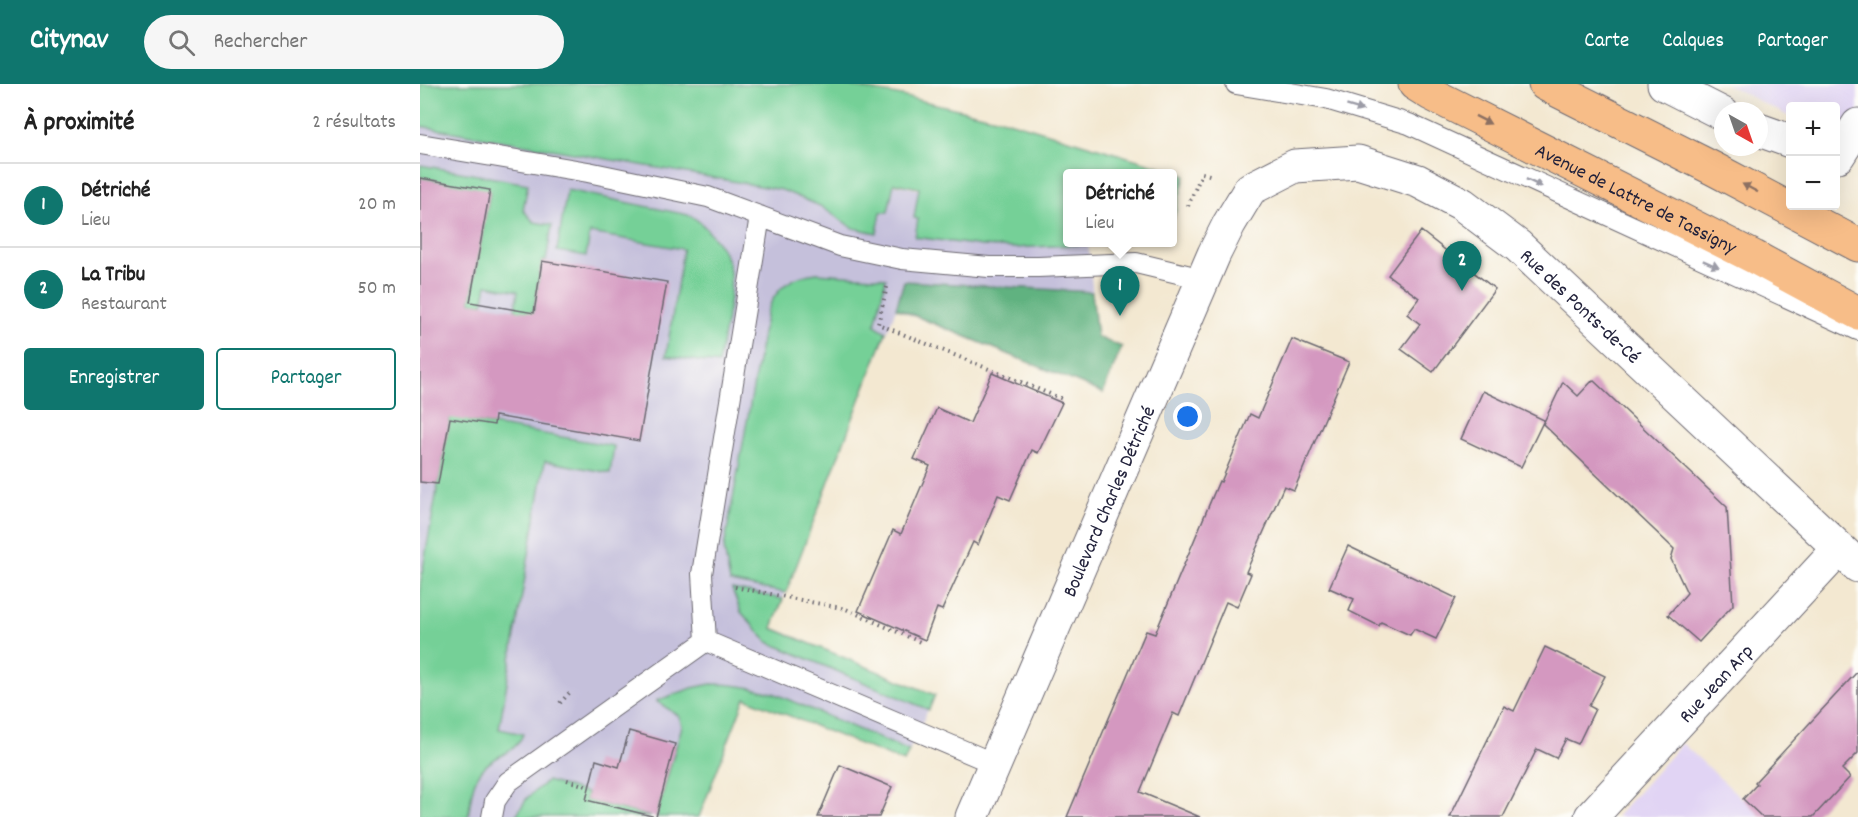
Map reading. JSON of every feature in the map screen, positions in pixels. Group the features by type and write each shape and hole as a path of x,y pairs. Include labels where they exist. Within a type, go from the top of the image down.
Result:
{"main road":[{"name":"Avenue de Lattre de Tassigny","path":"1400,84 1423,89 1754,257 1858,313"},
{"path":"1545,84 1858,245"}],"street":[{"path":"1664,84 1714,109"},
{"path":"1844,161 1858,125"},
{"path":"1768,133 1786,139"},
{"name":"Rue des Ponts-de-Cé","path":"1250,189 1295,166 1358,162 1418,181 1461,204 1518,246 1849,557"},
{"name":"Boulevard Charles Détriché","path":"972,817 1203,279 1228,224 1250,189"},
{"name":"Rue Jean Arp","path":"1591,817 1849,557"}],"lane":[{"path":"1236,84 1326,99 1409,124 1858,330"},
{"path":"420,144 588,172 708,197 840,246 897,258 989,267 1136,263 1203,279"},
{"path":"706,641 704,563 760,216"},
{"path":"706,641 994,764"},
{"path":"492,817 495,801 508,782 706,641"}],"path":[{"path":"1188,206 1202,173"},
{"path":"897,258 878,324 1065,400"},
{"path":"703,582 846,609 920,642"}],"shaded area":[{"path":"420,84 1063,220 1063,247 1088,247 1097,337 1122,347 1103,393 896,309 772,627 935,695 904,762 745,698 699,817 420,817"},
{"path":"1726,84 1858,84 1858,152 1840,142 1840,102 1786,102 1786,115 1768,106 1768,102 1761,102"},
{"path":"1682,743 1762,817 1616,817"}],"green space":[{"path":"420,84 838,84 1005,120 1168,169 1063,169 1063,245 1015,248 915,237 918,219 914,218 919,188 894,183 888,212 881,212 877,233 853,228 820,206 782,190 420,126"},
{"path":"420,165 528,184 523,210 534,222 552,225 546,261 542,261 532,321 515,309 518,291 487,285 483,304 470,302 490,191 420,178"},
{"path":"1177,173 1185,176 1177,206"},
{"path":"567,190 688,215 698,220 710,233 726,256 731,289 718,364 666,356 683,249 590,233 586,256 557,251"},
{"path":"817,273 886,278 875,325 886,332 786,593 730,582 724,548 767,311 775,295 786,284 800,277"},
{"path":"904,281 1092,292 1097,337 1122,347 1103,393 896,308"},
{"path":"454,395 469,421 614,446 610,473 545,461 499,729 523,734 515,747 486,765 478,776 473,787 468,817 420,817 420,585"},
{"path":"732,589 783,599 772,628 935,695 929,710 768,642 741,612"},
{"path":"711,684 742,686 773,693 909,751 904,762 745,698 699,817 656,817 682,726 679,716 656,701"},
{"path":"547,781 587,793 586,800 651,817 515,817 527,798"}],"building":[{"path":"420,178 490,190 470,302 534,313 542,261 667,282 639,441 495,416 494,425 450,418 438,484 420,482"},
{"path":"1421,231 1495,289 1433,372 1401,349 1420,324 1407,314 1419,298 1388,275"},
{"path":"1292,339 1349,362 1294,490 1284,486 1246,572 1251,574 1237,607 1226,602 1179,716 1173,713 1140,792 1200,817 1067,817 1146,631 1155,634 1219,481 1221,482 1250,414 1258,418"},
{"path":"992,373 1062,403 1038,453 1032,450 1010,500 998,495 978,545 973,542 942,610 937,608 925,640 858,611 893,530 901,534 930,466 914,459 937,408 970,423"},
{"path":"1593,380 1727,507 1733,605 1699,642 1668,615 1687,593 1671,559 1674,549 1543,424 1563,382 1578,396"},
{"path":"1483,391 1544,420 1521,467 1461,439"},
{"path":"1348,546 1456,598 1436,639 1414,629 1410,635 1381,622 1379,626 1349,611 1354,599 1329,588"},
{"path":"1545,647 1605,676 1589,706 1595,709 1578,744 1566,739 1556,758 1537,749 1503,817 1450,817 1504,706 1514,711"},
{"path":"1858,671 1858,753 1842,769 1850,777 1813,817 1762,817 1743,799 1757,784 1755,782"},
{"path":"629,731 675,744 656,817 586,800 596,760 619,767"},
{"path":"840,765 892,787 879,817 818,817"}],"place":[{"name":"La Tribu","path":"1462,291"},
{"name":"Détriché","path":"1120,316"}]}
